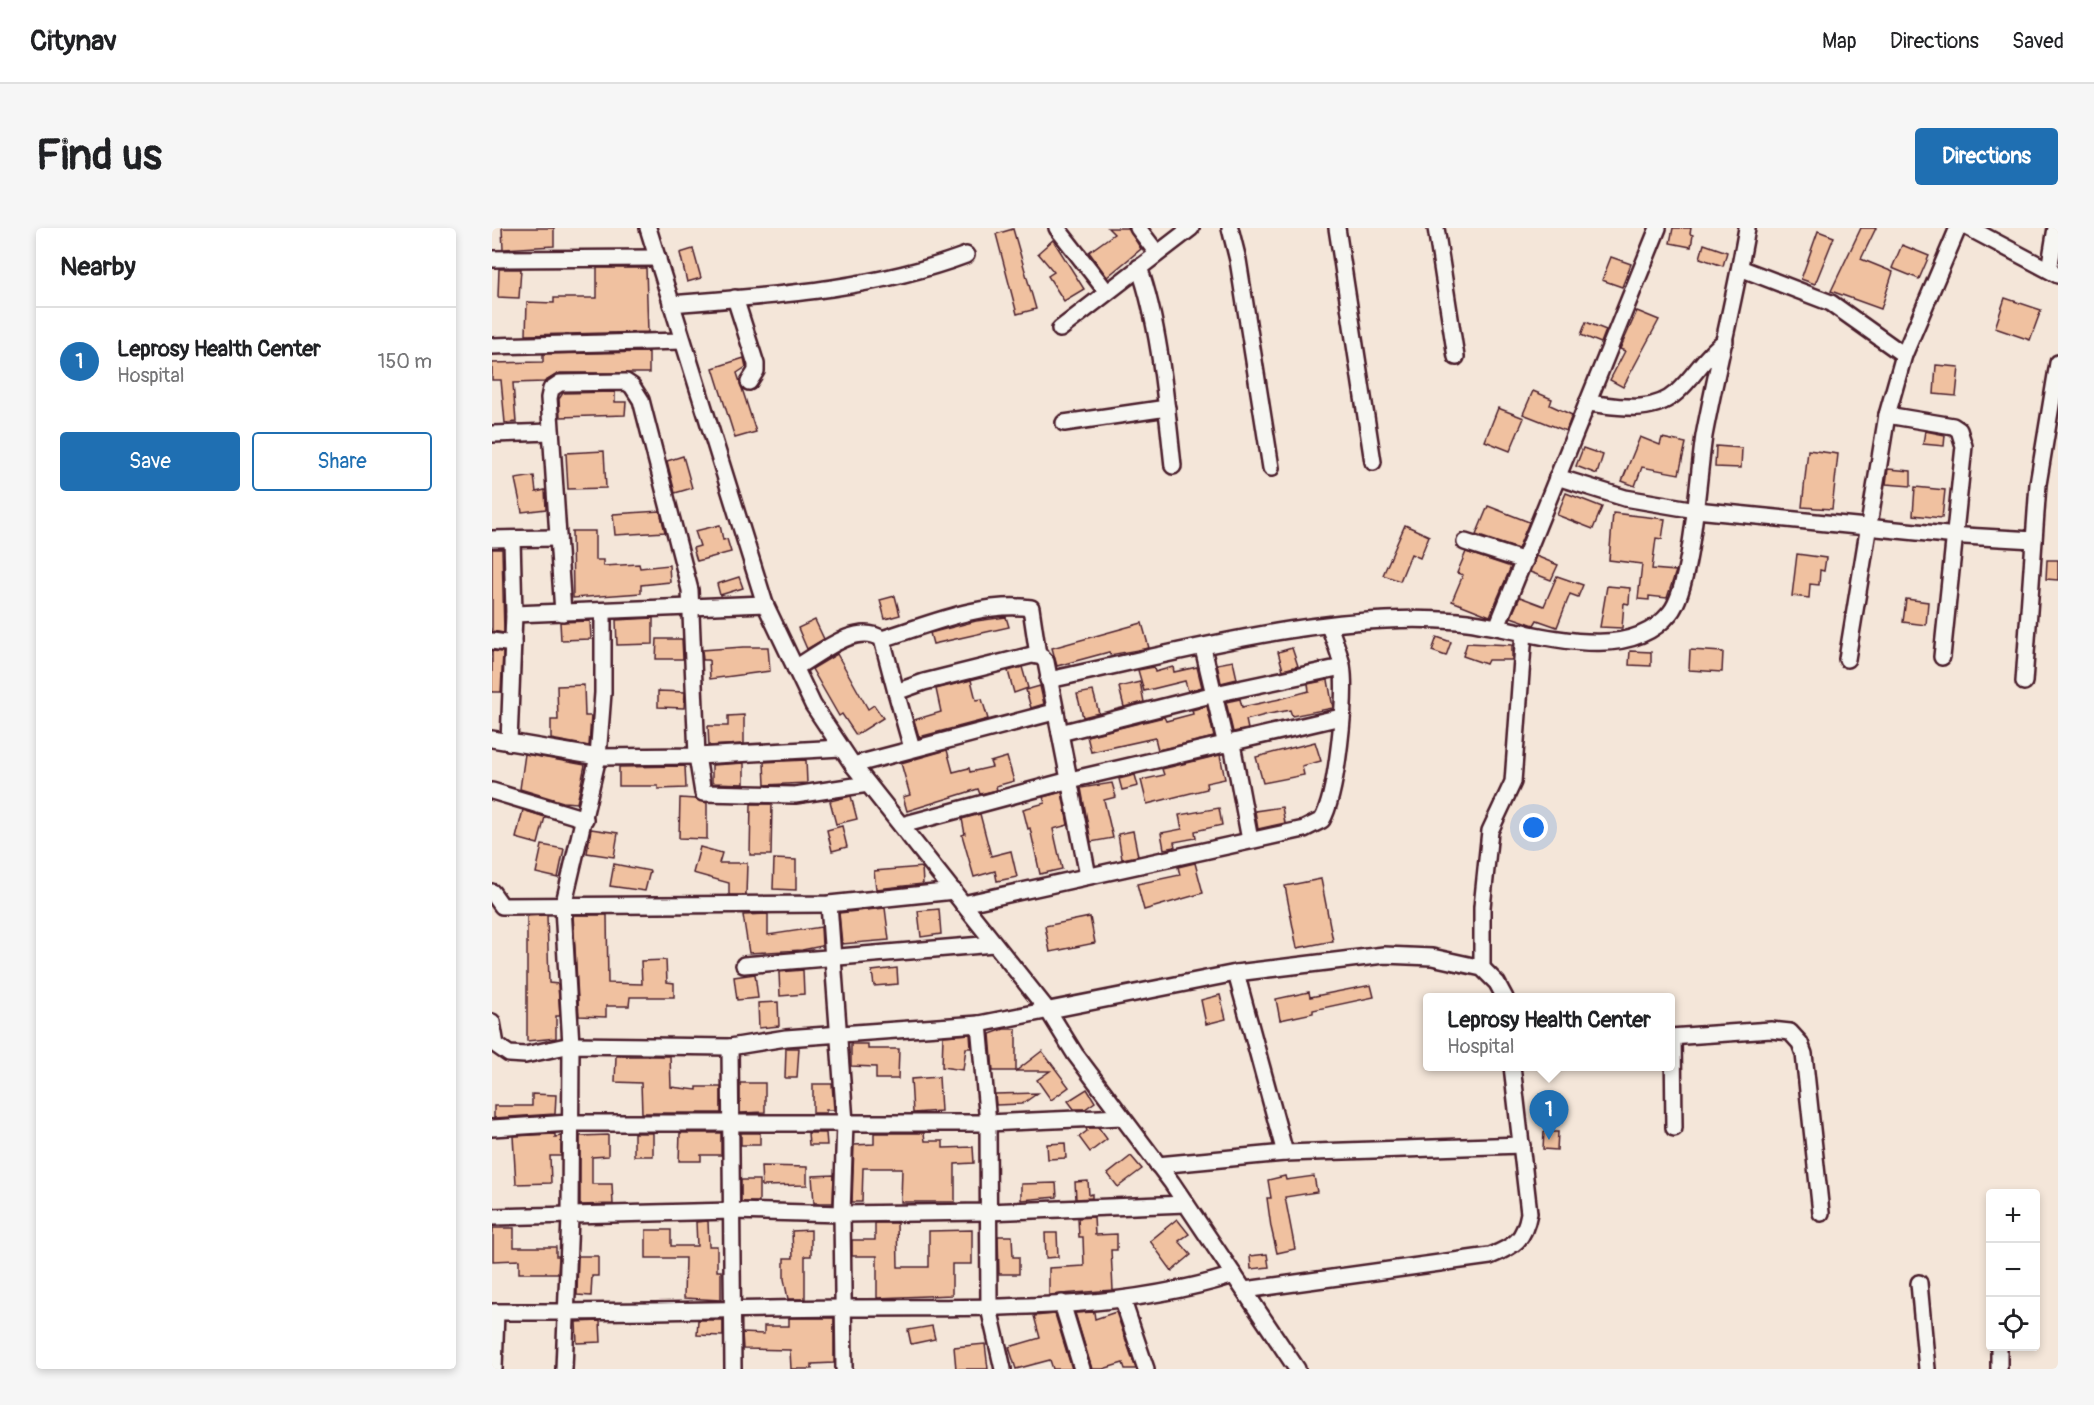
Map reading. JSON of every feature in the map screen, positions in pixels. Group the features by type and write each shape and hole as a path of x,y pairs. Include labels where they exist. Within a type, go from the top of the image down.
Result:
{"street":[{"path":"648,228 765,604 813,705 853,765 1049,1012 1075,1054 1186,1204 1297,1369"},
{"path":"1057,228 1107,292"},
{"path":"1138,228 1157,253"},
{"path":"1060,329 1191,228"},
{"path":"1230,228 1238,260 1271,468"},
{"path":"1336,228 1373,462"},
{"path":"1436,228 1456,357"},
{"path":"1497,627 1658,228"},
{"path":"1048,680 1203,648 1351,622 1423,619 1460,621 1605,645 1633,638 1649,631 1671,613 1681,594 1696,510 1704,437 1748,228"},
{"path":"1846,659 1887,415 1904,355 1958,228"},
{"path":"1970,228 2054,272 2056,228"},
{"path":"671,304 860,282 926,270 966,255"},
{"path":"492,259 658,258"},
{"path":"1139,267 1149,302 1167,408 1173,466"},
{"path":"1740,267 1831,303 1865,330 1904,355"},
{"path":"735,298 756,364 756,370 749,382"},
{"path":"492,346 682,341"},
{"path":"1587,403 1631,408 1657,404 1677,393 1709,352 1725,341"},
{"path":"2024,682 2038,484 2058,363"},
{"path":"563,613 549,398 556,385 626,382 632,386 641,400 684,564 693,608 697,756 701,790 707,795 795,795 868,784"},
{"path":"1064,423 1167,408"},
{"path":"1887,415 1947,423 1959,430 1964,446 1942,657"},
{"path":"492,434 551,432"},
{"path":"1557,477 1625,498 1696,510 1868,525 1955,536 2034,540"},
{"path":"492,539 558,538"},
{"path":"509,742 514,614 512,540"},
{"path":"1465,542 1525,561"},
{"path":"514,614 765,604"},
{"path":"795,668 860,633 869,633 882,639 977,610 1031,608 1038,655 1046,662 1088,876"},
{"path":"564,1369 570,1217 571,1045 563,907 598,757 603,693 603,612"},
{"path":"963,904 1304,829 1322,820 1332,796 1341,717 1342,667 1329,626"},
{"path":"1482,968 1482,907 1490,831 1513,782 1524,632"},
{"path":"882,639 912,748"},
{"path":"492,641 513,644"},
{"path":"1203,648 1229,744 1250,840"},
{"path":"896,692 924,682 1038,655"},
{"path":"1060,733 1215,694 1342,667"},
{"path":"853,765 1054,712"},
{"path":"902,825 1070,780 1341,717"},
{"path":"492,739 598,757 697,756 841,748"},
{"path":"492,791 585,819"},
{"path":"492,892 497,906 563,907 829,904 954,891"},
{"path":"829,904 835,958 845,1122 842,1214 844,1369"},
{"path":"744,965 994,944"},
{"path":"492,1022 496,1045 501,1051 509,1054 525,1055 571,1045 730,1047 839,1034 979,1024 1049,1012 1236,973 1384,955 1432,957 1482,968 1497,982 1502,993"},
{"path":"1236,973 1284,1153"},
{"path":"979,1024 988,1123 986,1212 988,1308 1003,1369"},
{"path":"1675,1037 1771,1030 1790,1032 1800,1043 1804,1054 1821,1212"},
{"path":"730,1047 733,1369"},
{"path":"1245,1290 1490,1256 1512,1248 1526,1230 1529,1213 1513,1071"},
{"path":"1673,1071 1674,1128"},
{"path":"492,1128 570,1123 988,1123 1122,1116"},
{"path":"1158,1165 1284,1153 1522,1145"},
{"path":"492,1217 570,1217 732,1211 842,1214 986,1212 1186,1204"},
{"path":"494,1369 494,1312 988,1308 1123,1301 1178,1291 1234,1275"},
{"path":"1919,1283 1927,1369"},
{"path":"1123,1301 1146,1369"},
{"path":"1062,1303 1082,1369"},
{"path":"1999,1351 1999,1369"}],"building":[{"path":"502,228 554,228 554,246 503,249"},
{"path":"1108,228 1128,228 1141,249 1107,277 1089,252 1114,234"},
{"path":"1673,228 1691,228 1690,234 1693,235 1691,247 1670,243"},
{"path":"1861,228 1876,228 1861,259 1893,272 1881,309 1831,291"},
{"path":"1013,229 1036,309 1017,314 996,234"},
{"path":"1818,231 1834,237 1815,284 1801,279"},
{"path":"1053,240 1084,289 1064,301 1048,276 1054,272 1038,253"},
{"path":"1704,244 1727,252 1723,266 1700,258"},
{"path":"1902,245 1929,256 1919,279 1892,268"},
{"path":"693,249 701,278 687,282 680,253"},
{"path":"1611,257 1631,264 1622,287 1602,280"},
{"path":"597,268 646,268 648,332 526,335 527,302 554,303 554,298 597,298"},
{"path":"499,269 521,269 519,298 498,297"},
{"path":"2005,298 2041,310 2030,340 1995,328"},
{"path":"1637,311 1659,320 1623,387 1610,380 1625,351 1620,349"},
{"path":"1586,322 1606,330 1601,343 1581,335"},
{"path":"649,352 649,373 560,373 544,382 513,383 516,422 505,423 501,380 492,380 492,363 543,362 543,354"},
{"path":"744,358 746,367 737,373 756,432 735,438 713,368"},
{"path":"1936,365 1959,367 1956,396 1934,394"},
{"path":"1533,391 1552,399 1550,405 1572,415 1566,431 1523,414"},
{"path":"615,392 615,402 626,402 625,415 560,417 559,399 563,393"},
{"path":"1498,408 1524,418 1510,451 1485,441"},
{"path":"1925,431 1945,435 1944,446 1923,444"},
{"path":"1640,437 1660,445 1662,438 1686,443 1679,474 1642,467 1635,486 1622,481"},
{"path":"1716,446 1742,448 1741,468 1715,467"},
{"path":"1583,448 1603,455 1597,474 1576,466"},
{"path":"1808,450 1838,454 1832,509 1802,507"},
{"path":"604,451 606,488 568,489 566,453"},
{"path":"683,456 692,488 675,493 667,461"},
{"path":"1888,469 1911,471 1911,486 1886,484"},
{"path":"534,476 536,492 545,490 546,509 522,512 515,479"},
{"path":"1915,487 1945,490 1942,518 1913,515"},
{"path":"1566,493 1602,507 1593,529 1557,515"},
{"path":"1488,506 1529,522 1518,549 1476,535"},
{"path":"660,511 665,532 615,535 613,514"},
{"path":"1613,513 1665,519 1662,539 1656,538 1652,569 1676,571 1667,598 1649,596 1649,600 1638,599 1642,564 1609,560"},
{"path":"720,525 723,540 727,539 731,552 697,561 693,548 700,546 695,531"},
{"path":"1405,525 1429,536 1420,558 1411,554 1400,581 1383,575"},
{"path":"572,531 595,531 595,560 603,560 603,566 639,564 640,568 669,565 670,582 641,585 641,593 573,598"},
{"path":"492,549 502,549 504,633 492,631"},
{"path":"1466,552 1511,567 1490,616 1452,601 1463,575 1457,573"},
{"path":"1797,554 1826,558 1824,571 1820,570 1819,585 1810,584 1809,598 1792,596"},
{"path":"1536,556 1558,565 1551,580 1530,572"},
{"path":"2047,560 2058,560 2058,580 2046,579"},
{"path":"1557,576 1583,585 1578,597 1570,594 1557,627 1537,620 1534,625 1511,617 1520,597 1544,606"},
{"path":"739,577 743,588 720,595 717,584"},
{"path":"1607,586 1630,588 1629,604 1624,603 1622,628 1600,627"},
{"path":"895,596 900,615 885,619 880,600"},
{"path":"1906,599 1928,602 1926,625 1903,622"},
{"path":"1006,617 1009,627 933,644 930,633 976,621"},
{"path":"653,618 653,644 617,645 616,620"},
{"path":"815,620 824,639 807,649 798,628"},
{"path":"590,621 591,639 561,640 560,622"},
{"path":"1142,623 1149,648 1110,655 1109,652 1057,666 1052,648"},
{"path":"1437,637 1451,642 1446,656 1432,651"},
{"path":"657,639 682,639 683,659 656,659"},
{"path":"1467,643 1512,645 1512,660 1488,660 1486,664 1463,656"},
{"path":"768,647 770,671 710,679 709,660 703,660 702,650"},
{"path":"1292,648 1298,666 1283,670 1278,652"},
{"path":"1690,650 1723,652 1722,672 1689,670"},
{"path":"492,651 503,652 501,692 492,692"},
{"path":"1630,651 1651,652 1651,666 1629,665"},
{"path":"837,654 868,709 874,705 883,718 856,735 842,714 839,716 812,669"},
{"path":"1233,661 1237,679 1221,683 1217,664"},
{"path":"1022,667 1028,688 1014,693 1008,671"},
{"path":"1154,667 1155,672 1173,667 1174,672 1197,667 1202,687 1188,691 1185,681 1144,691 1138,670"},
{"path":"971,680 976,700 982,699 988,719 919,737 914,720 941,712 936,689"},
{"path":"1328,680 1333,708 1292,716 1290,710 1269,714 1246,720 1248,729 1233,732 1226,702 1240,699 1242,707 1280,699 1309,691 1308,684"},
{"path":"1140,682 1144,702 1124,707 1119,687"},
{"path":"584,685 585,716 591,716 589,746 551,739 551,720 558,720 557,686"},
{"path":"1040,686 1044,704 1031,708 1026,690"},
{"path":"658,691 685,692 684,708 658,707"},
{"path":"1093,691 1099,713 1083,717 1077,694"},
{"path":"1207,706 1214,737 1158,750 1155,738 1091,752 1087,736 1164,717 1166,721 1193,714 1192,710"},
{"path":"744,715 744,744 709,746 708,726 728,726 728,716"},
{"path":"1315,742 1321,761 1302,766 1304,775 1263,783 1256,757"},
{"path":"947,750 953,772 969,768 970,772 992,767 990,762 1007,757 1014,781 996,786 997,790 980,794 978,789 907,811 903,797 910,795 901,763"},
{"path":"525,754 585,765 577,803 563,802 520,789"},
{"path":"1220,755 1225,779 1206,783 1207,789 1147,804 1141,780 1164,775 1162,769"},
{"path":"806,760 807,783 765,785 764,762"},
{"path":"744,763 744,784 712,783 712,765"},
{"path":"685,766 686,788 658,789 658,786 619,786 619,767"},
{"path":"1135,775 1138,786 1122,790 1119,779"},
{"path":"1112,783 1116,797 1104,800 1113,838 1091,842 1081,788"},
{"path":"1062,792 1068,825 1053,829 1062,869 1040,874 1030,828 1028,829 1023,809 1045,803 1043,797"},
{"path":"851,796 857,819 836,824 830,801"},
{"path":"680,798 707,803 707,839 679,838"},
{"path":"751,804 772,804 771,855 750,855"},
{"path":"1282,807 1285,823 1258,829 1255,811"},
{"path":"1219,808 1222,825 1195,831 1196,838 1174,842 1175,847 1164,849 1161,833 1182,829 1179,815"},
{"path":"523,810 545,817 538,844 516,838"},
{"path":"980,814 991,856 1011,851 1017,877 997,881 995,871 974,877 962,835 965,834 962,819"},
{"path":"842,826 847,847 832,851 827,830"},
{"path":"591,829 618,833 614,857 587,853"},
{"path":"1133,831 1138,856 1122,859 1118,834"},
{"path":"542,845 564,849 558,878 536,873"},
{"path":"700,847 722,853 719,863 747,863 746,895 729,895 729,883 693,873"},
{"path":"774,859 796,860 796,890 773,889"},
{"path":"1195,863 1203,893 1144,910 1137,884 1180,875 1178,867"},
{"path":"614,864 650,871 645,891 610,886"},
{"path":"922,867 923,884 876,889 874,871"},
{"path":"1321,879 1333,941 1297,948 1285,886"},
{"path":"885,908 889,940 842,944 839,913"},
{"path":"939,909 941,934 921,937 918,911"},
{"path":"768,914 768,935 821,927 822,946 802,950 749,953 743,915"},
{"path":"547,915 549,983 558,984 560,1016 556,1016 556,1038 527,1041 527,916"},
{"path":"573,915 607,915 608,983 642,984 641,961 666,960 667,982 674,983 674,997 630,997 629,1006 606,1006 606,1017 579,1016"},
{"path":"1090,917 1095,943 1050,952 1045,926"},
{"path":"897,968 898,984 874,986 872,971"},
{"path":"803,970 804,994 780,996 779,972"},
{"path":"755,974 758,998 737,1000 734,977"},
{"path":"1371,985 1374,997 1313,1010 1313,1013 1280,1020 1276,999 1309,992 1310,997"},
{"path":"1220,995 1226,1019 1206,1024 1201,1000"},
{"path":"778,1002 779,1026 759,1028 758,1003"},
{"path":"1004,1029 1016,1029 1016,1071 993,1071 990,1034"},
{"path":"970,1034 971,1048 966,1048 963,1070 942,1067 943,1036"},
{"path":"851,1044 868,1044 868,1049 899,1049 898,1079 876,1079 876,1067 851,1066"},
{"path":"786,1048 799,1048 797,1078 785,1078"},
{"path":"1042,1051 1069,1087 1051,1100 1037,1080 1050,1071 1016,1071"},
{"path":"616,1056 670,1056 671,1087 697,1090 697,1087 721,1087 721,1113 642,1113 641,1083 615,1082"},
{"path":"939,1077 941,1111 913,1113 911,1079"},
{"path":"740,1083 765,1083 765,1112 740,1113"},
{"path":"813,1084 832,1084 834,1110 826,1110 826,1113 813,1113"},
{"path":"1087,1089 1095,1102 1085,1109 1074,1109 1068,1101"},
{"path":"1038,1093 1022,1104 996,1105 995,1094"},
{"path":"532,1094 556,1095 555,1114 494,1118 494,1106 532,1106"},
{"path":"1086,1128 1099,1128 1107,1139 1090,1152 1079,1137 1087,1131"},
{"path":"1544,1132 1558,1132 1557,1150 1543,1149"},
{"path":"634,1133 653,1133 653,1156 634,1156"},
{"path":"680,1133 721,1133 721,1155 701,1155 701,1161 679,1161"},
{"path":"741,1133 760,1133 760,1145 741,1145"},
{"path":"808,1133 826,1133 827,1145 809,1145"},
{"path":"874,1133 924,1133 925,1141 943,1141 943,1148 973,1147 974,1163 955,1164 955,1202 901,1202 902,1168 863,1168 862,1202 852,1202 854,1145 874,1144"},
{"path":"555,1134 555,1137 561,1136 561,1156 550,1156 551,1183 516,1184 513,1136"},
{"path":"608,1135 608,1156 592,1157 592,1184 612,1184 613,1204 580,1205 580,1136"},
{"path":"1065,1143 1066,1158 1048,1159 1047,1144"},
{"path":"1131,1156 1142,1169 1118,1187 1108,1174"},
{"path":"761,1166 807,1167 807,1185 762,1186"},
{"path":"834,1175 833,1203 814,1203 812,1176"},
{"path":"1285,1176 1286,1180 1314,1176 1317,1192 1285,1197 1295,1249 1277,1253 1267,1198 1271,1198 1268,1180"},
{"path":"741,1180 759,1180 759,1202 741,1202"},
{"path":"1088,1181 1089,1195 1092,1194 1092,1198 1076,1199 1075,1182"},
{"path":"1056,1183 1057,1197 1021,1200 1021,1184"},
{"path":"1094,1217 1095,1235 1117,1234 1117,1250 1111,1250 1113,1290 1049,1295 1049,1268 1084,1266 1083,1237 1079,1237 1078,1218"},
{"path":"1177,1219 1189,1234 1179,1241 1191,1255 1172,1271 1150,1241"},
{"path":"708,1221 709,1246 717,1246 717,1271 721,1271 721,1300 684,1298 685,1258 646,1258 646,1230 671,1230 671,1246 697,1246 696,1222"},
{"path":"875,1223 897,1223 898,1267 929,1267 929,1231 972,1230 972,1264 952,1264 952,1295 877,1298 877,1256 852,1256 852,1240 875,1240"},
{"path":"493,1228 514,1228 514,1247 556,1247 556,1256 559,1256 558,1273 519,1273 519,1260 493,1261"},
{"path":"811,1230 811,1256 805,1256 805,1299 788,1299 784,1279 784,1258 793,1258 792,1231"},
{"path":"1045,1233 1057,1233 1058,1257 1046,1258"},
{"path":"998,1236 1012,1236 1013,1257 1019,1257 1019,1274 999,1274"},
{"path":"1267,1254 1269,1267 1251,1269 1250,1256"},
{"path":"578,1256 598,1256 598,1276 592,1276 591,1296 577,1295"},
{"path":"1094,1312 1095,1319 1116,1312 1136,1369 1125,1369 1123,1363 1103,1369 1092,1369 1075,1313"},
{"path":"1055,1314 1072,1369 1053,1369 1050,1360 1016,1369 1009,1347 1040,1338 1034,1316"},
{"path":"789,1318 834,1318 834,1363 812,1364 812,1369 791,1369 790,1350 743,1349 742,1333 764,1334 764,1326 789,1326"},
{"path":"698,1320 723,1320 723,1336 697,1335"},
{"path":"600,1321 601,1342 577,1343 576,1322"},
{"path":"932,1326 935,1339 911,1344 908,1330"},
{"path":"985,1344 988,1369 956,1369 954,1347"}],"place":[{"name":"Leprosy Health Center","path":"1549,1140"}]}
